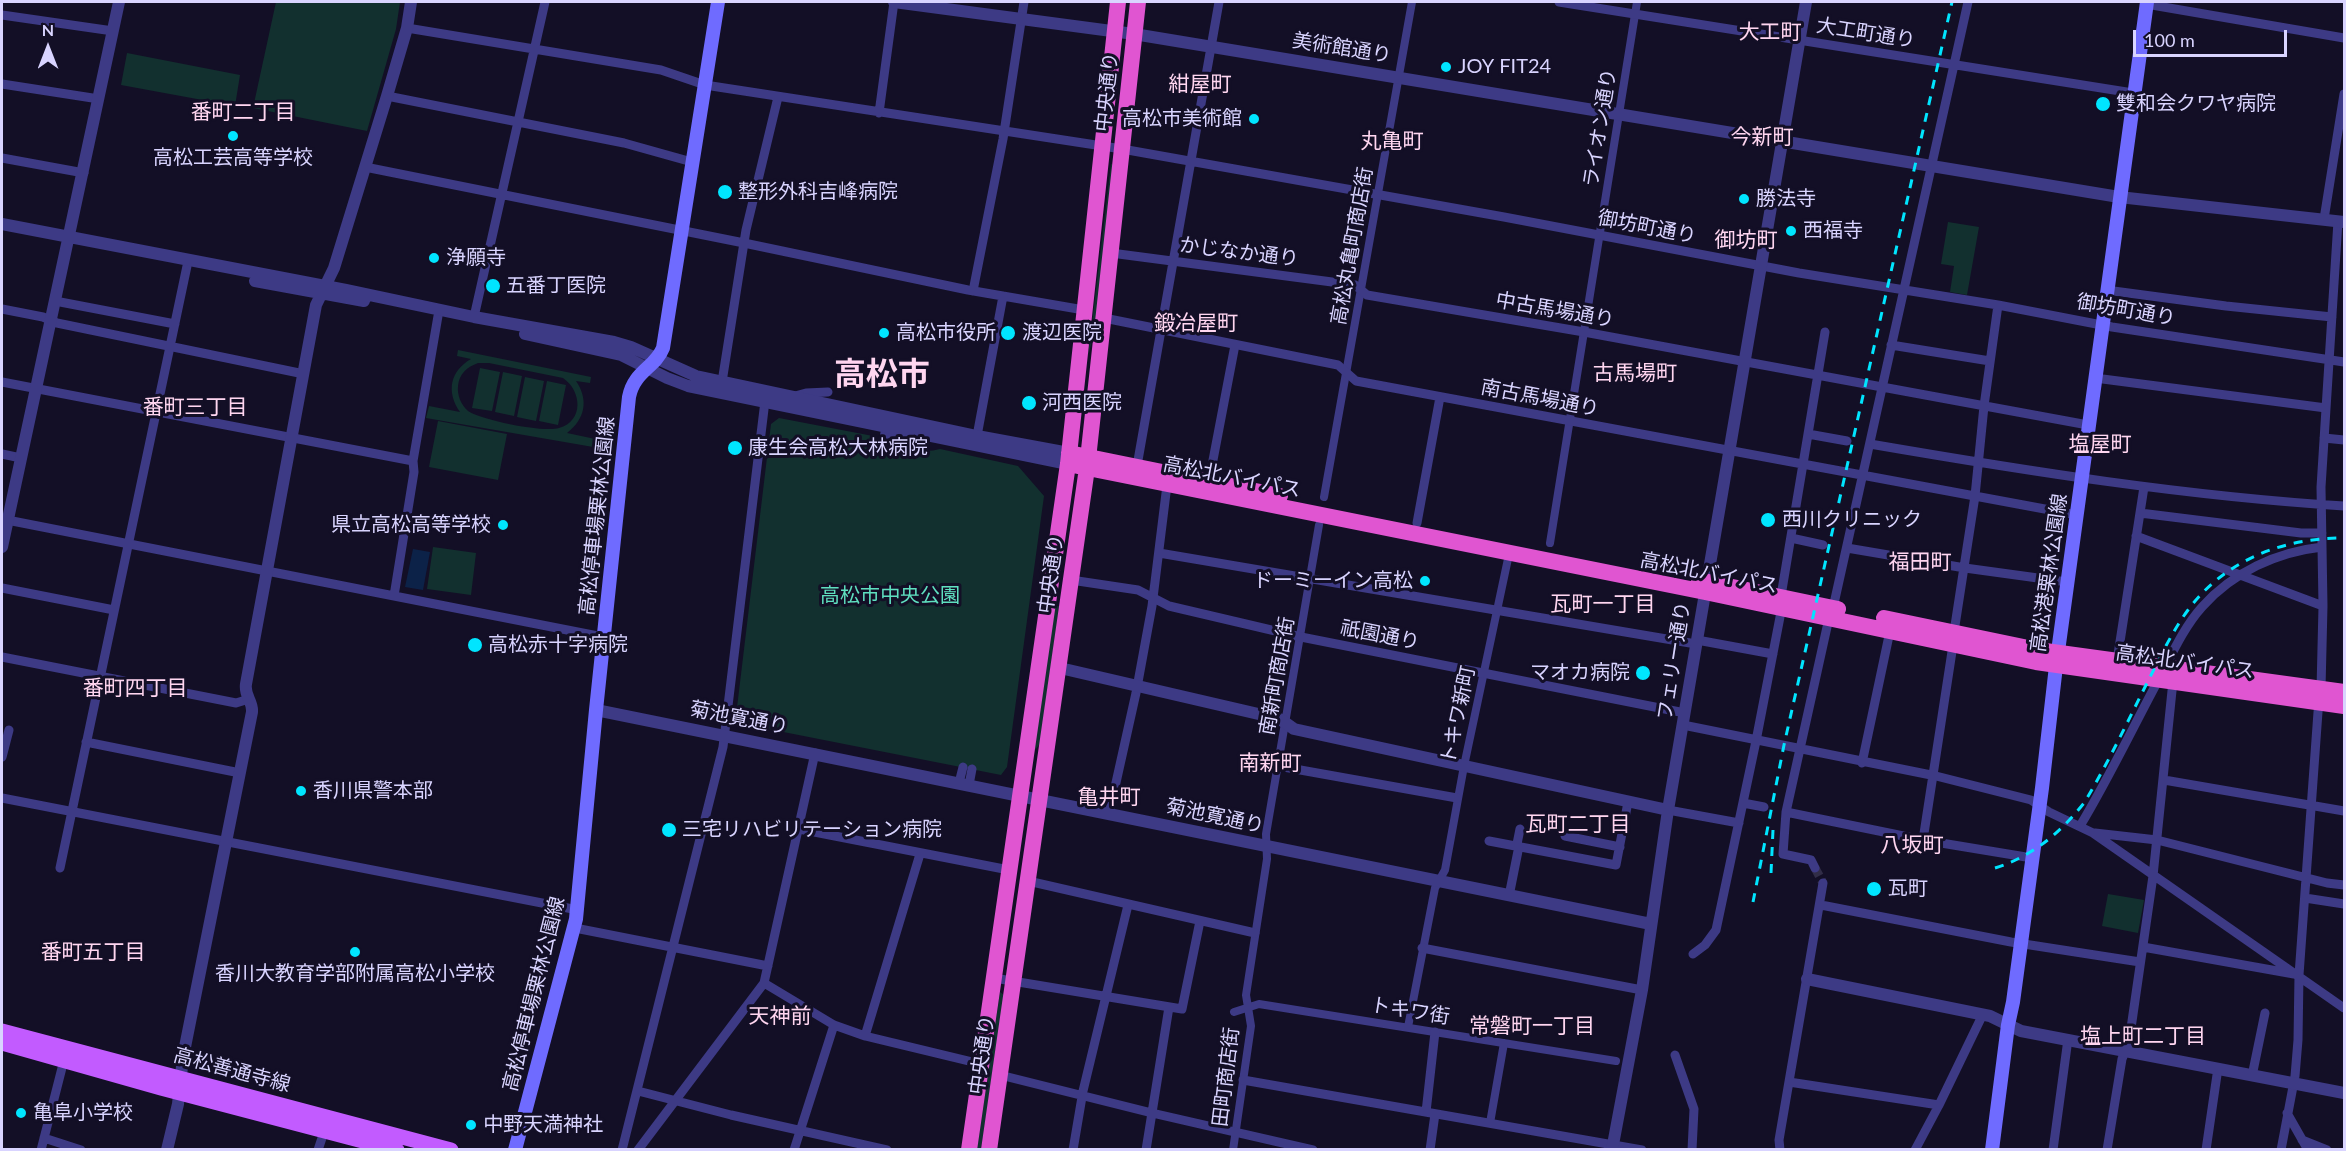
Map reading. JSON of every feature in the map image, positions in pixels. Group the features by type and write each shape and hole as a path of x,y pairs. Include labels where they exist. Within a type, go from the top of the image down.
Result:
{"highway":[{"name":"中央通り","path":"969,1149 1068,459 1118,2"},
{"name":"中央通り","path":"989,1149 1088,462 1138,2"},
{"name":"高松北バイパス","path":"1068,459 1137,466 2056,659 2320,696 2344,706"},
{"name":"高松北バイパス","path":"1088,462 1167,485 1509,554 1706,587"},
{"name":"高松北バイパス","path":"1831,613 1890,631 1953,639"},
{"name":"高松北バイパス","path":"2056,659 2117,660 2165,676"},
{"name":"高松北バイパス","path":"2320,696 2344,692"}],"main road":[{"name":"高松停車場栗林公園線","path":"515,1149 575,928 629,397 633,383 663,348 718,2"},
{"name":"高松港栗林公園線","path":"1992,1149 2007,1025 2013,1002 2040,805 2056,659 2146,3"},
{"name":"高松善通寺線","path":"2,1032 397,1149"},
{"name":"高松善通寺線","path":"2,1043 64,1060 451,1149"}],"street":[{"path":"2,547 4,520 21,458 119,2"},
{"path":"168,1149 252,712 252,704 245,693 246,684 316,304 324,290 365,167 407,28 411,2"},
{"path":"474,317 545,2"},
{"path":"879,112 894,2"},
{"name":"美術館通り","path":"894,2 1134,34 2119,197 2341,222"},
{"path":"973,291 1004,133 1024,2"},
{"path":"1137,466 1219,2"},
{"name":"高松丸亀町商店街","path":"1324,497 1412,2"},
{"name":"大工町通り","path":"1558,2 2133,93"},
{"name":"ライオン通り","path":"1550,543 1637,2"},
{"name":"フェリー通り","path":"1612,1147 1641,990 1668,810 1806,2"},
{"path":"1815,868 1811,860 1783,854 1786,812 1968,2"},
{"path":"2146,3 2344,38"},
{"path":"2,15 113,31"},
{"name":"御坊町通り","path":"407,28 661,70 705,85 1004,133 1122,149 1903,291 1998,305 2102,325 2344,362"},
{"path":"2,84 99,99"},
{"path":"2324,219 2340,152 2344,94"},
{"path":"387,96 624,143 692,162"},
{"path":"722,382 744,243 778,97"},
{"path":"2,158 84,173"},
{"path":"365,167 973,291 1084,310"},
{"path":"2281,1149 2298,1040 2299,975 2320,696 2323,606 2321,505 2324,438 2341,222"},
{"path":"2,224 187,266 614,342 652,363 667,378 688,386 922,435 1068,459"},
{"path":"2,231 68,240 324,290 598,349 696,376 977,436 1068,459"},
{"name":"かじなか通り","path":"1111,253 1355,285 1361,289"},
{"path":"60,868 187,266"},
{"name":"中古馬場通り","path":"1361,289 1367,295 1584,332 2088,425"},
{"path":"2106,290 2332,317"},
{"path":"977,436 1002,296"},
{"path":"2334,297 2344,298"},
{"path":"55,301 175,324"},
{"path":"1923,840 1965,568 1998,305"},
{"path":"2,309 57,323 304,374"},
{"path":"394,596 414,472 413,461 438,316"},
{"name":"南古馬場通り","path":"1104,318 1338,365 1356,381 1729,452 2077,514"},
{"path":"1693,954 1706,945 1716,930 1739,823 1773,654 1825,332"},
{"path":"1209,482 1234,345"},
{"path":"1891,345 1990,361"},
{"path":"2095,378 2326,408"},
{"path":"2,382 413,461"},
{"path":"792,397 806,393 828,393"},
{"path":"1417,523 1440,397"},
{"path":"622,1149 725,735 750,569 765,401"},
{"path":"883,442 885,433 916,438 922,435"},
{"path":"1808,434 1847,441"},
{"path":"2324,438 2344,440"},
{"path":"1870,444 2081,479 2344,506"},
{"path":"2,454 21,458"},
{"path":"1109,814 1137,686 1153,596 1167,485"},
{"path":"2117,660 2144,487"},
{"path":"2140,513 2301,533 2322,533"},
{"path":"4,520 603,638"},
{"name":"南新町商店街","path":"1266,853 1266,834 1319,525"},
{"path":"2136,536 2323,606"},
{"path":"1791,538 1823,545"},
{"path":"2080,826 2165,676 2184,633 2202,607 2240,575 2285,554 2322,547"},
{"path":"1847,548 2067,582"},
{"path":"1159,553 1773,654"},
{"name":"トキワ新町","path":"1408,1027 1435,888 1445,870 1457,798 1509,554"},
{"name":"祇園通り","path":"1071,580 1138,590 1169,606 1300,637 1484,674 1684,719 1756,741 1933,776 2031,800 2093,833"},
{"path":"2,588 114,610"},
{"path":"1862,763 1890,631"},
{"path":"2,657 236,703 249,699"},
{"path":"1060,668 1280,719 1294,729 1628,802 1739,823"},
{"path":"2107,1149 2125,1050 2129,1042 2153,876 2164,780 2165,676"},
{"name":"菊池寛通り","path":"596,710 1109,814 1266,853 1439,881 1651,924"},
{"path":"2,757 9,730"},
{"path":"86,742 240,773"},
{"path":"638,1149 764,983 815,753"},
{"path":"1278,766 1457,798"},
{"path":"964,784 968,768"},
{"path":"2164,780 2344,811"},
{"path":"2,798 578,910"},
{"path":"1490,841 1616,865 1628,802"},
{"path":"1743,803 1764,807"},
{"path":"1786,812 1923,840 2032,858"},
{"path":"799,829 1009,870"},
{"path":"1509,896 1520,829"},
{"path":"2093,833 2157,840 2306,878 2344,885"},
{"path":"2093,833 2344,1008"},
{"path":"1565,836 1620,847"},
{"path":"1249,1008 1246,995 1266,853"},
{"path":"866,1036 920,854"},
{"path":"1028,880 1255,933"},
{"path":"1780,1149 1779,1140 1823,884"},
{"path":"2305,898 2344,904"},
{"path":"1073,1149 1104,997 1128,905"},
{"path":"1821,905 2021,943 2140,962"},
{"path":"993,978 1182,1009 1200,921"},
{"path":"575,928 768,966"},
{"path":"2143,947 2299,975"},
{"path":"1422,948 1641,990"},
{"path":"1807,979 1983,1014 2021,1031 2344,1093"},
{"path":"764,983 834,1025 866,1036 981,1064"},
{"name":"トキワ街","path":"1234,1012 1259,1004 1616,1061"},
{"path":"1146,1149 1169,1007"},
{"name":"田町商店街","path":"1233,1149 1251,1026 1249,1008"},
{"path":"2252,1076 2265,1013"},
{"path":"1915,1149 1983,1014"},
{"path":"794,1149 834,1025"},
{"path":"1430,1149 1430,1113 1436,1032"},
{"path":"2053,1149 2068,1039"},
{"path":"1490,1123 1504,1042"},
{"path":"1675,1054 1694,1109 1692,1149"},
{"path":"41,1149 64,1060"},
{"path":"2206,1149 2218,1068"},
{"path":"1000,1075 1082,1097 1313,1149"},
{"path":"1243,1080 1490,1123 1612,1147 1642,1149"},
{"path":"1789,1082 1939,1105"},
{"path":"638,1091 887,1149"},
{"path":"2287,1113 2308,1149"},
{"path":"318,1149 325,1129"},
{"path":"44,1138 81,1149"},
{"path":"2302,1140 2327,1149"}],"green space":[{"path":"276,2 400,2 396,29 367,131 253,108"},
{"path":"127,53 240,75 235,106 121,85"},
{"path":"1111,164 1114,165 1096,326 1088,356"},
{"path":"1948,222 1979,227 1967,295 1950,292 1954,266 1941,264"},
{"path":"458,350 591,377 590,383 576,381 583,395 583,409 578,422 567,433 600,440 599,448 426,418 429,406 460,412 453,397 452,382 458,370 471,359 457,356","holes":["489,363 563,378 574,390 577,398 576,413 573,419 559,428 540,429 499,422 468,411 459,396 460,378 467,369 474,365"]},
{"path":"480,368 500,372 492,411 472,408"},
{"path":"503,372 522,376 514,416 495,412"},
{"path":"525,377 544,381 536,421 517,417"},
{"path":"547,381 566,385 558,425 539,421"},
{"name":"高松市中央公園","path":"779,418 873,436 876,441 908,449 932,451 940,449 1018,466 1044,496 1007,767 1001,775 743,724 736,716 771,424"},
{"path":"438,421 507,434 498,480 429,467"},
{"path":"433,547 476,553 471,595 427,589"},
{"path":"1055,606 1059,606 1040,744 1034,751"},
{"path":"2108,894 2144,900 2138,933 2102,926"},
{"path":"1000,992 1004,995 981,1149 977,1150"}],"water":[{"path":"413,549 430,552 423,590 405,587"}],"tunnel":[{"path":"1815,868 1823,883"}],"railway":[{"path":"1753,902 1784,745 1952,2"},
{"path":"1995,868 2022,857 2045,842 2084,803 2171,637 2203,592 2238,565 2278,547 2300,542 2344,538"},
{"path":"1771,873 1773,830"}],"place":[{"name":"JOY FIT24","path":"1446,67"},
{"name":"雙和会クワヤ病院","path":"2103,104"},
{"name":"高松市美術館","path":"1254,119"},
{"name":"高松工芸高等学校","path":"233,136"},
{"name":"整形外科吉峰病院","path":"725,192"},
{"name":"勝法寺","path":"1744,199"},
{"name":"西福寺","path":"1791,231"},
{"name":"浄願寺","path":"434,258"},
{"name":"五番丁医院","path":"493,286"},
{"name":"高松市役所","path":"884,333"},
{"name":"渡辺医院","path":"1008,333"},
{"name":"河西医院","path":"1029,403"},
{"name":"康生会高松大林病院","path":"735,448"},
{"name":"西川クリニック","path":"1768,520"},
{"name":"県立高松高等学校","path":"503,525"},
{"name":"ドーミーイン高松","path":"1425,581"},
{"name":"高松赤十字病院","path":"475,645"},
{"name":"マオカ病院","path":"1643,673"},
{"name":"香川県警本部","path":"301,791"},
{"name":"三宅リハビリテーション病院","path":"669,830"},
{"name":"瓦町","path":"1874,889"},
{"name":"香川大教育学部附属高松小学校","path":"355,952"},
{"name":"亀阜小学校","path":"21,1113"},
{"name":"中野天満神社","path":"471,1125"}],"district":[{"name":"大工町","path":"1770,32"},
{"name":"紺屋町","path":"1200,84"},
{"name":"番町二丁目","path":"243,112"},
{"name":"今新町","path":"1762,137"},
{"name":"丸亀町","path":"1392,141"},
{"name":"御坊町","path":"1746,240"},
{"name":"鍛冶屋町","path":"1196,323"},
{"name":"古馬場町","path":"1635,373"},
{"name":"高松市","path":"882,375"},
{"name":"番町三丁目","path":"195,407"},
{"name":"塩屋町","path":"2100,444"},
{"name":"福田町","path":"1920,562"},
{"name":"瓦町一丁目","path":"1603,604"},
{"name":"番町四丁目","path":"135,688"},
{"name":"南新町","path":"1270,763"},
{"name":"亀井町","path":"1109,797"},
{"name":"瓦町二丁目","path":"1578,824"},
{"name":"八坂町","path":"1912,845"},
{"name":"番町五丁目","path":"93,952"},
{"name":"天神前","path":"780,1016"},
{"name":"常磐町一丁目","path":"1532,1026"},
{"name":"塩上町二丁目","path":"2143,1036"}]}
